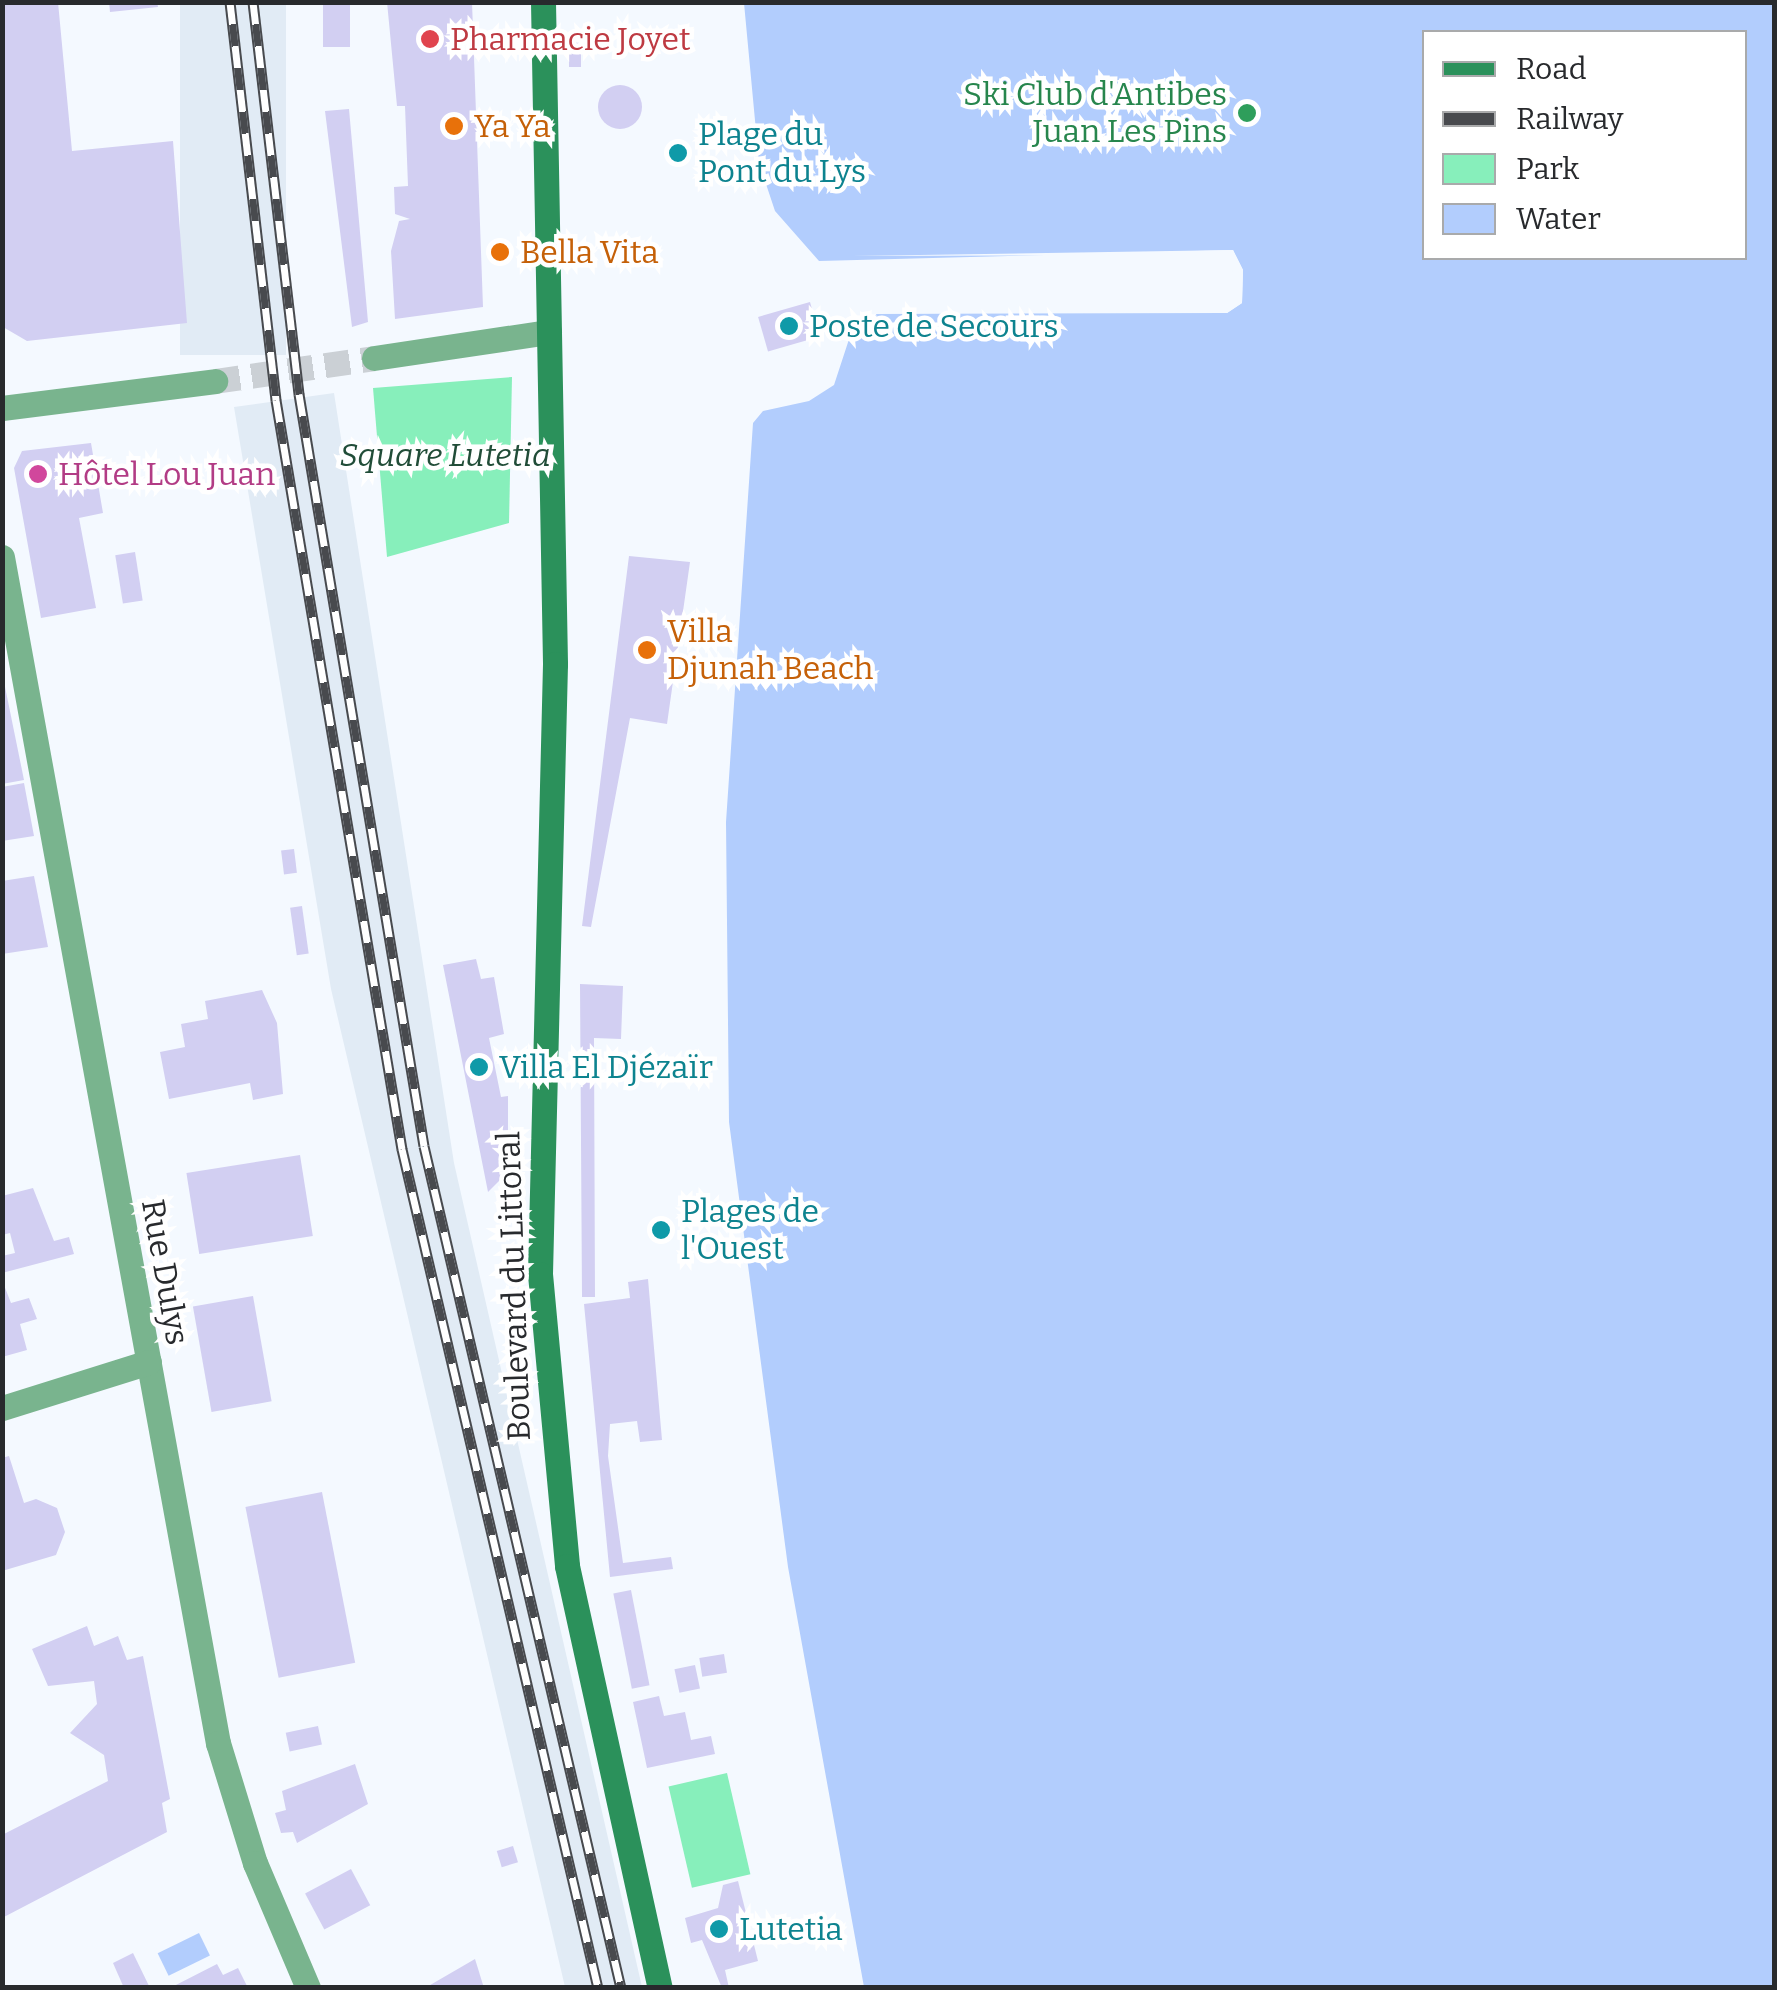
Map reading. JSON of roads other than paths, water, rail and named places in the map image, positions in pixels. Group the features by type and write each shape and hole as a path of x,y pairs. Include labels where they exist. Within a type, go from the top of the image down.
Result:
{"main road":[{"name":"Boulevard du Littoral","path":"543,2 554,664 538,1168 552,1466 582,1648 660,1988"}],"street":[{"path":"374,358 549,332"},
{"path":"2,408 215,382"},
{"name":"Rue Dulys","path":"2,557 218,1744 255,1863 308,1988"},
{"path":"2,1408 149,1362"}],"water":[{"path":"744,3 1774,3 1774,1987 864,1987 788,1567 729,1122 726,822 753,423 763,411 809,401 834,385 854,324 875,314 1227,313 1242,303 1243,270 1233,250 819,261 775,211 759,163"},
{"path":"199,1933 210,1955 169,1976 158,1953"}],"tunnel":[{"path":"215,381 374,358"}],"railway":[{"path":"230,2 276,400 402,1149 598,1988"},
{"path":"253,2 299,394 424,1146 621,1988"}],"place":[{"name":"Pharmacie Joyet","path":"430,39"},
{"name":"Ski Club d'Antibes Juan Les Pins","path":"1247,113"},
{"name":"Ya Ya","path":"454,126"},
{"name":"Plage du Pont du Lys","path":"678,153"},
{"name":"Bella Vita","path":"500,252"},
{"name":"Poste de Secours","path":"789,326"},
{"name":"Hôtel Lou Juan","path":"38,474"},
{"name":"Villa Djunah Beach","path":"647,650"},
{"name":"Villa El Djézaïr","path":"479,1067"},
{"name":"Plages de l'Ouest","path":"661,1230"},
{"name":"Lutetia","path":"719,1929"}],"park label":[{"name":"Square Lutetia","path":"445,455"}]}
